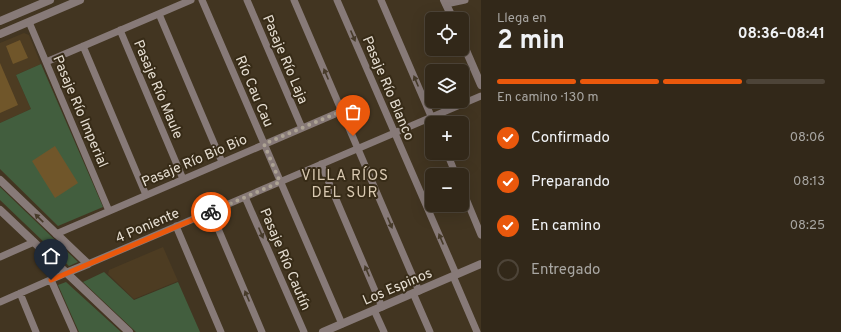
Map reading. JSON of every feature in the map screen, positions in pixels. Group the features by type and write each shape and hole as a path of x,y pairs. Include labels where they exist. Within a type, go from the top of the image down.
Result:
{"street":[{"path":"0,21 50,0"},
{"path":"0,34 80,0"},
{"path":"46,62 192,0"},
{"name":"Río Cau Cau","path":"202,0 280,182 339,327"},
{"name":"Pasaje Río Laja","path":"247,0 302,128"},
{"path":"294,0 358,148 416,292 430,332"},
{"name":"Pasaje Río Blanco","path":"337,0 455,275 476,332"},
{"path":"381,0 431,116"},
{"path":"450,12 445,2 465,0"},
{"path":"159,14 222,162"},
{"name":"Pasaje Río Imperial","path":"29,22 109,211"},
{"name":"Pasaje Río Maule","path":"120,30 183,179"},
{"path":"83,46 146,195"},
{"path":"468,56 481,85"},
{"name":"4 Poniente","path":"441,116 481,96"},
{"name":"Pasaje Río Bio Bio","path":"56,234 342,111"},
{"name":"4 Poniente","path":"0,302 358,148 425,123"},
{"path":"321,164 378,308 384,332"},
{"path":"0,180 88,264"},
{"name":"Pasaje Río Cautín","path":"246,197 304,332"},
{"path":"469,206 481,235"},
{"path":"0,210 129,332"},
{"path":"211,212 262,332"},
{"path":"176,226 221,332"},
{"path":"0,257 34,242"},
{"name":"Los Espinos","path":"323,332 339,327 378,308 481,264"},
{"path":"51,280 74,332"},
{"path":"20,294 36,332"}],"shaded area":[{"path":"24,33 29,35 41,64 16,75 31,109 0,123 0,43"},
{"path":"163,247 178,281 134,299 108,274 109,270"}],"green space":[{"path":"41,64 103,207 58,226 0,169 0,123 31,109 16,75"},
{"path":"0,187 78,262 69,266 0,200"},
{"path":"104,272 134,300 178,282 200,332 136,332 83,282"},
{"path":"66,282 121,332 79,332 58,285"}],"building":[{"path":"20,40 28,58 13,64 6,46"},
{"path":"0,63 18,105 0,113"},
{"path":"55,146 78,183 55,198 32,161"}],"way so far":[{"path":"211,212 280,182 264,144 342,111 353,136"}],"district":[{"name":"VILLA RÍOS DEL SUR","path":"345,184"}],"route":[{"path":"51,280 211,212"}]}
